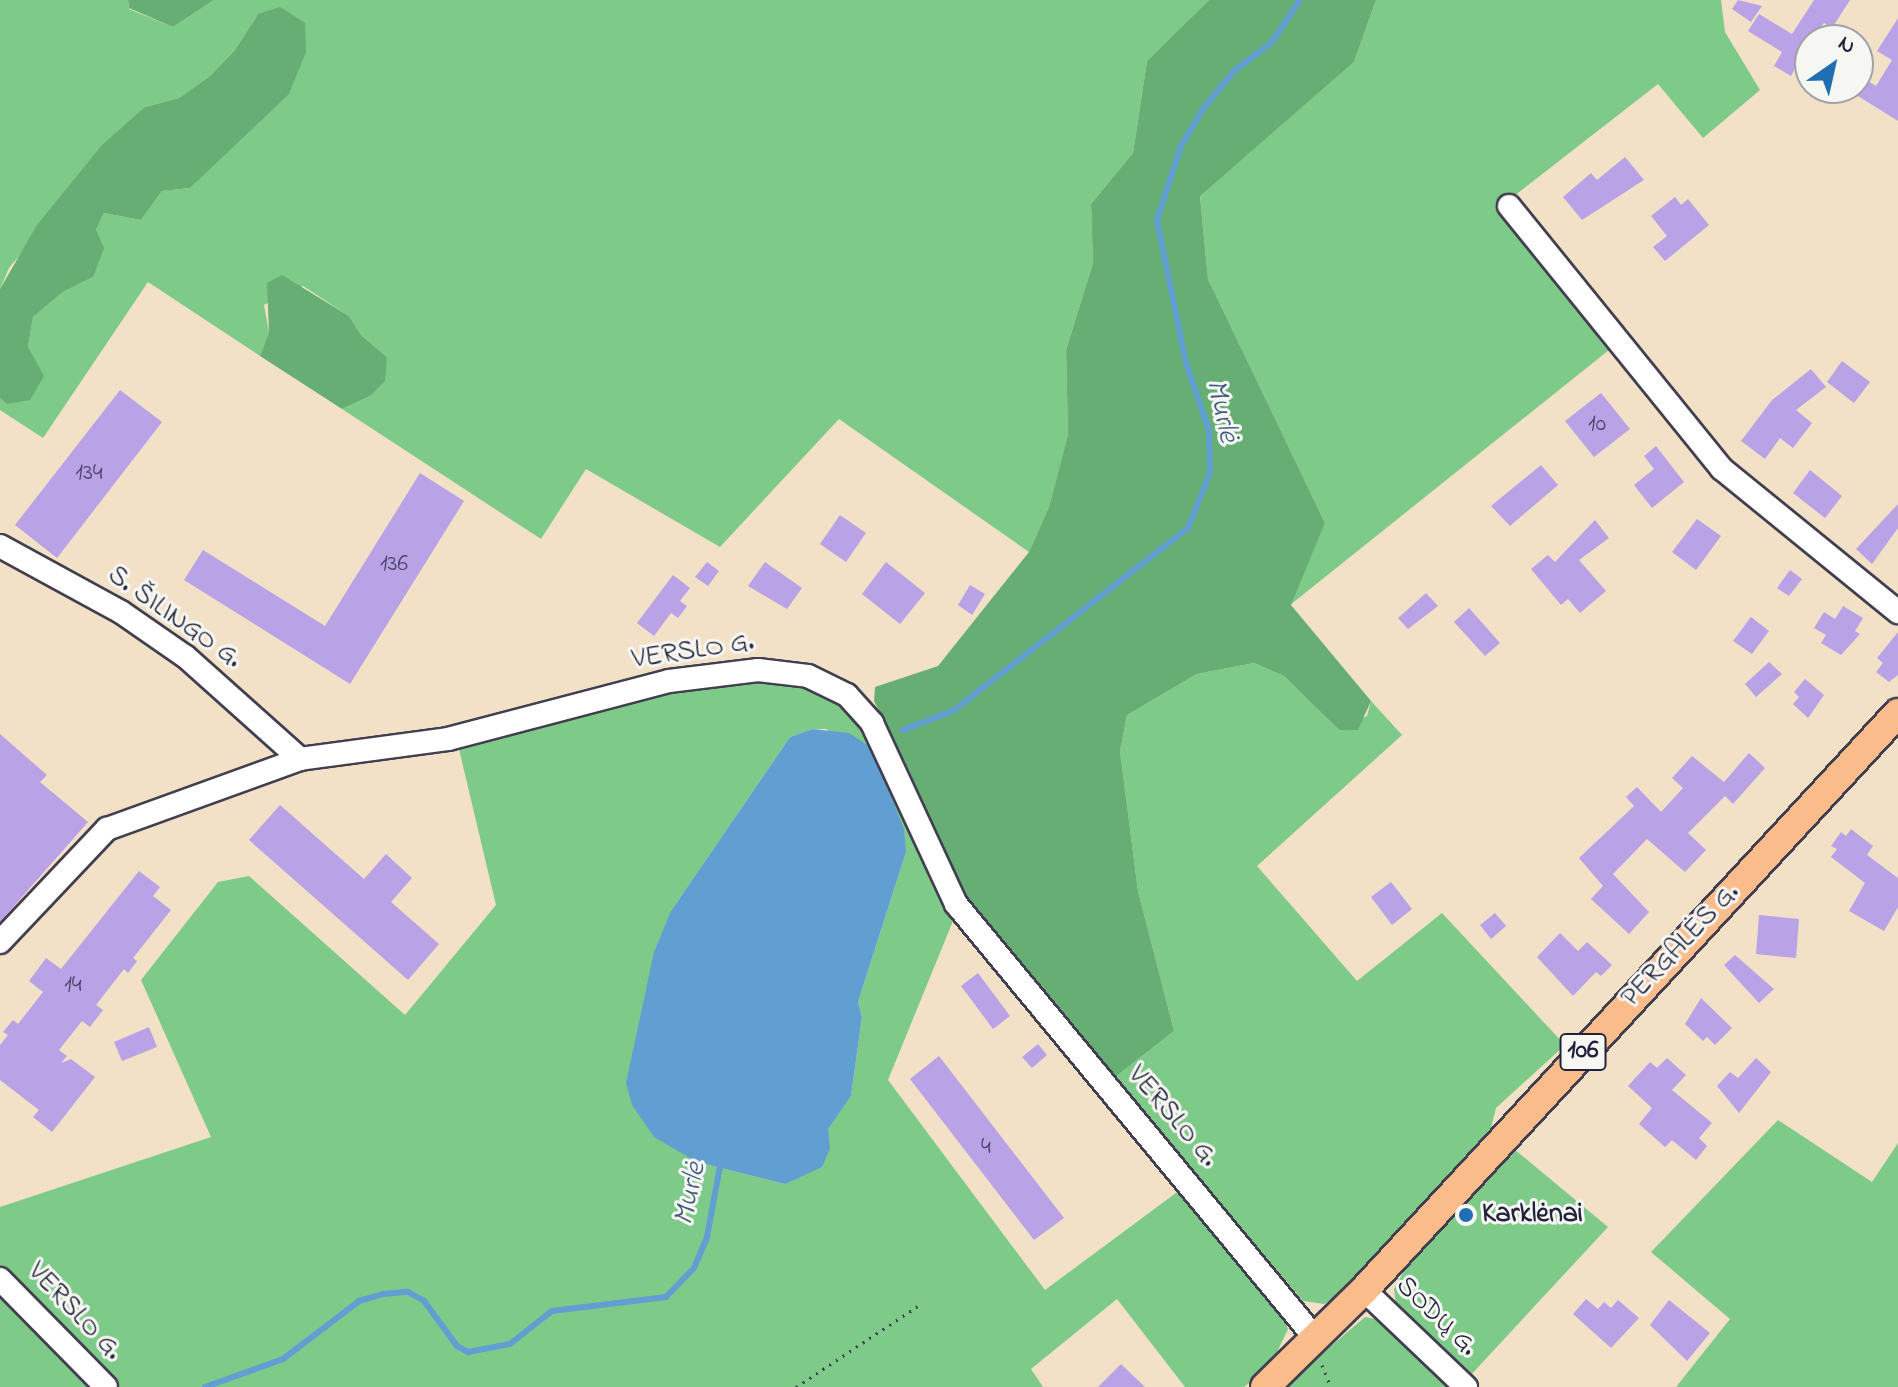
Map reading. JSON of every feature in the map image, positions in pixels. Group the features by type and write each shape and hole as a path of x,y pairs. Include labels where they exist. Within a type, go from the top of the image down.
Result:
{"main road":[{"name":"PERGALĖS G.","path":"1265,1387 1364,1290 1898,713"}],"street":[{"path":"1509,206 1722,469 1898,612"},
{"name":"S. ŠILINGO G.","path":"0,546 121,612 186,657 300,759"},
{"name":"VERSLO G.","path":"0,942 107,829 300,759 448,739 669,681 758,670 808,676 837,688 861,709 886,748 956,904 1316,1339"},
{"name":"VERSLO G.","path":"0,1279 106,1387"},
{"name":"SODŲ G.","path":"1364,1290 1466,1387"}],"path":[{"path":"796,1387 921,1304"}],"green space":[{"path":"0,0 128,0 129,9 173,27 214,0 1209,0 1147,61 1133,153 1091,204 1093,263 1066,350 1068,436 1049,507 1029,552 839,419 720,547 586,469 541,539 342,409 370,396 387,357 361,335 349,316 303,286 264,305 269,332 260,356 148,282 43,438 0,410 0,398 8,404 28,347 33,317 63,292 93,277 96,230 104,213 141,220 162,191 190,188 217,161 258,14 235,50 210,76 179,98 145,107 9,268 0,289"},
{"path":"128,0 214,0 173,27 129,8"},
{"path":"1209,0 1376,0 1354,62 1200,196 1208,279 1325,523 1291,605 1371,701 1358,730 1339,730 1284,676 1254,663 1197,674 1127,715 1120,751 1138,891 1174,1031 1114,1078 988,930 950,876 910,773 874,701 875,687 938,666 1029,552 1049,507 1068,435 1066,350 1093,263 1091,204 1133,153 1147,61"},
{"path":"1376,0 1721,0 1725,32 1760,90 1703,138 1658,84 1496,210 1609,350 1290,605 1325,523 1208,279 1200,195 1354,62"},
{"path":"280,7 305,23 306,52 289,94 190,188 162,191 141,220 104,213 96,230 104,248 93,277 63,292 33,317 28,347 44,376 30,400 7,404 0,398 0,289 37,225 102,145 145,107 179,98 210,76 235,50 258,14"},
{"path":"282,275 349,316 361,335 387,357 385,381 370,396 342,409 260,356 269,332 267,283"},
{"path":"1254,663 1284,676 1339,730 1367,716 1371,701 1402,735 1257,866 1357,981 1442,913 1565,1045 1496,1108 1491,1128 1344,1292 1324,1304 1303,1301 1114,1078 1174,1031 1138,891 1120,751 1127,715 1197,674"},
{"path":"777,682 813,688 847,703 860,716 953,921 888,1080 1045,1290 1184,1187 1280,1306 1288,1329 1270,1367 1244,1387 1185,1387 1117,1299 1031,1369 1043,1387 0,1387 0,1207 211,1137 141,980 218,882 249,876 405,1015 496,905 458,745 674,690","holes":["813,729 827,729 906,852 858,1002 862,1017 851,1096 785,1184 697,1162 671,911 790,737"]},
{"path":"1778,1120 1872,1182 1898,1143 1898,1387 1676,1387 1730,1319 1651,1252"},
{"path":"1514,1149 1608,1227 1468,1378 1396,1305 1394,1289 1408,1264"},
{"path":"1365,1317 1380,1320 1453,1387 1283,1387"}],"water":[{"path":"813,729 849,733 872,748 904,829 906,852 858,1002 862,1017 851,1096 828,1129 830,1148 822,1167 785,1184 697,1162 654,1137 632,1105 626,1083 654,952 671,911 790,737"}],"building":[{"path":"1738,0 1762,6 1751,22 1732,9"},
{"path":"1814,0 1850,0 1835,24 1798,24"},
{"path":"1759,14 1792,34 1794,31 1794,70 1791,76 1774,66 1782,52 1748,31"},
{"path":"1898,18 1898,121 1871,104 1874,104 1874,85 1892,60 1877,51"},
{"path":"1625,157 1644,180 1582,220 1563,197 1591,173 1597,180"},
{"path":"1675,197 1681,205 1688,199 1709,225 1665,261 1653,247 1667,236 1651,216"},
{"path":"1842,361 1870,382 1854,403 1827,382"},
{"path":"1811,369 1826,387 1796,410 1812,423 1793,448 1780,438 1765,459 1741,441 1772,400"},
{"path":"120,390 162,422 57,558 15,525"},
{"path":"1601,393 1630,429 1594,457 1565,421"},
{"path":"1656,446 1684,482 1652,508 1634,485 1654,469 1644,456"},
{"path":"1541,465 1558,485 1510,526 1491,506"},
{"path":"1810,470 1842,496 1825,518 1793,493"},
{"path":"420,473 464,501 350,684 184,580 203,550 325,626"},
{"path":"1898,504 1898,528 1872,564 1856,549"},
{"path":"840,515 866,533 846,562 820,544"},
{"path":"1697,519 1721,536 1696,570 1672,552"},
{"path":"1595,520 1609,538 1579,560 1606,591 1580,613 1568,599 1561,605 1531,569 1548,555 1555,562"},
{"path":"707,562 719,571 708,586 695,577"},
{"path":"765,562 802,588 787,609 748,586"},
{"path":"886,562 925,593 900,624 862,594"},
{"path":"1790,570 1802,579 1789,596 1777,588"},
{"path":"673,575 690,588 680,601 687,606 678,618 671,613 654,636 637,623"},
{"path":"970,585 985,594 972,615 958,605"},
{"path":"1426,593 1438,606 1408,629 1398,618"},
{"path":"1843,606 1863,618 1855,631 1860,634 1841,655 1821,643 1826,635 1814,628 1824,612 1835,619"},
{"path":"1469,608 1500,643 1485,656 1454,622"},
{"path":"1751,617 1769,631 1752,654 1733,641"},
{"path":"1898,632 1898,675 1889,682 1876,672 1883,663 1877,658"},
{"path":"1769,662 1782,674 1756,697 1745,684"},
{"path":"1805,679 1824,695 1808,718 1793,704 1799,697 1794,692"},
{"path":"0,734 47,775 40,782 88,822 0,922"},
{"path":"1749,753 1765,768 1733,804 1725,796 1688,833 1706,850 1685,872 1647,839 1613,874 1649,912 1629,934 1591,899 1603,886 1579,858 1634,806 1626,797 1637,787 1661,812 1683,788 1672,778 1692,756 1724,782"},
{"path":"280,805 364,879 386,854 412,878 391,902 439,944 408,980 249,840"},
{"path":"1851,829 1873,846 1867,855 1898,878 1898,907 1884,931 1849,911 1865,883 1831,857 1837,849 1831,846 1841,832 1846,836"},
{"path":"139,871 160,887 153,896 171,910 133,958 137,961 128,973 124,969 96,1005 103,1010 90,1027 82,1021 59,1050 67,1056 61,1063 71,1059 95,1077 52,1132 33,1117 39,1110 0,1080 0,1045 8,1035 3,1032 13,1020 18,1024 43,992 29,981 46,958 61,969"},
{"path":"1391,882 1412,909 1392,925 1371,897"},
{"path":"1495,913 1506,926 1491,939 1480,925"},
{"path":"1759,915 1799,919 1796,958 1756,954"},
{"path":"1560,933 1578,951 1587,942 1612,965 1601,976 1596,972 1573,996 1537,957"},
{"path":"1735,955 1774,989 1759,1003 1724,965"},
{"path":"978,973 1010,1016 993,1029 961,986"},
{"path":"1701,998 1732,1028 1715,1045 1707,1037 1703,1041 1685,1024"},
{"path":"149,1027 157,1047 122,1061 114,1042"},
{"path":"1038,1044 1047,1055 1032,1068 1022,1057"},
{"path":"939,1056 1064,1218 1034,1240 910,1079"},
{"path":"1667,1058 1686,1075 1672,1090 1712,1123 1699,1138 1707,1146 1696,1160 1672,1140 1665,1147 1639,1124 1652,1108 1628,1086 1650,1062 1657,1068"},
{"path":"1756,1058 1771,1072 1739,1113 1717,1086 1730,1072 1738,1078"},
{"path":"1586,1299 1598,1309 1604,1302 1611,1308 1618,1300 1639,1318 1611,1348 1573,1314"},
{"path":"1669,1300 1710,1333 1687,1361 1650,1325"},
{"path":"1121,1364 1145,1387 1098,1387"}],"waterway":[{"name":"Murlė","path":"903,730 953,711 1188,528 1210,473 1209,431 1186,363 1157,220 1181,146 1203,109 1234,71 1272,42 1300,0"},
{"name":"Murlė","path":"205,1387 283,1359 359,1301 383,1294 408,1292 424,1301 457,1346 468,1352 510,1344 552,1311 666,1297 694,1268 707,1237 721,1161"}],"place":[{"name":"Karklėnai","path":"1466,1215"}]}
